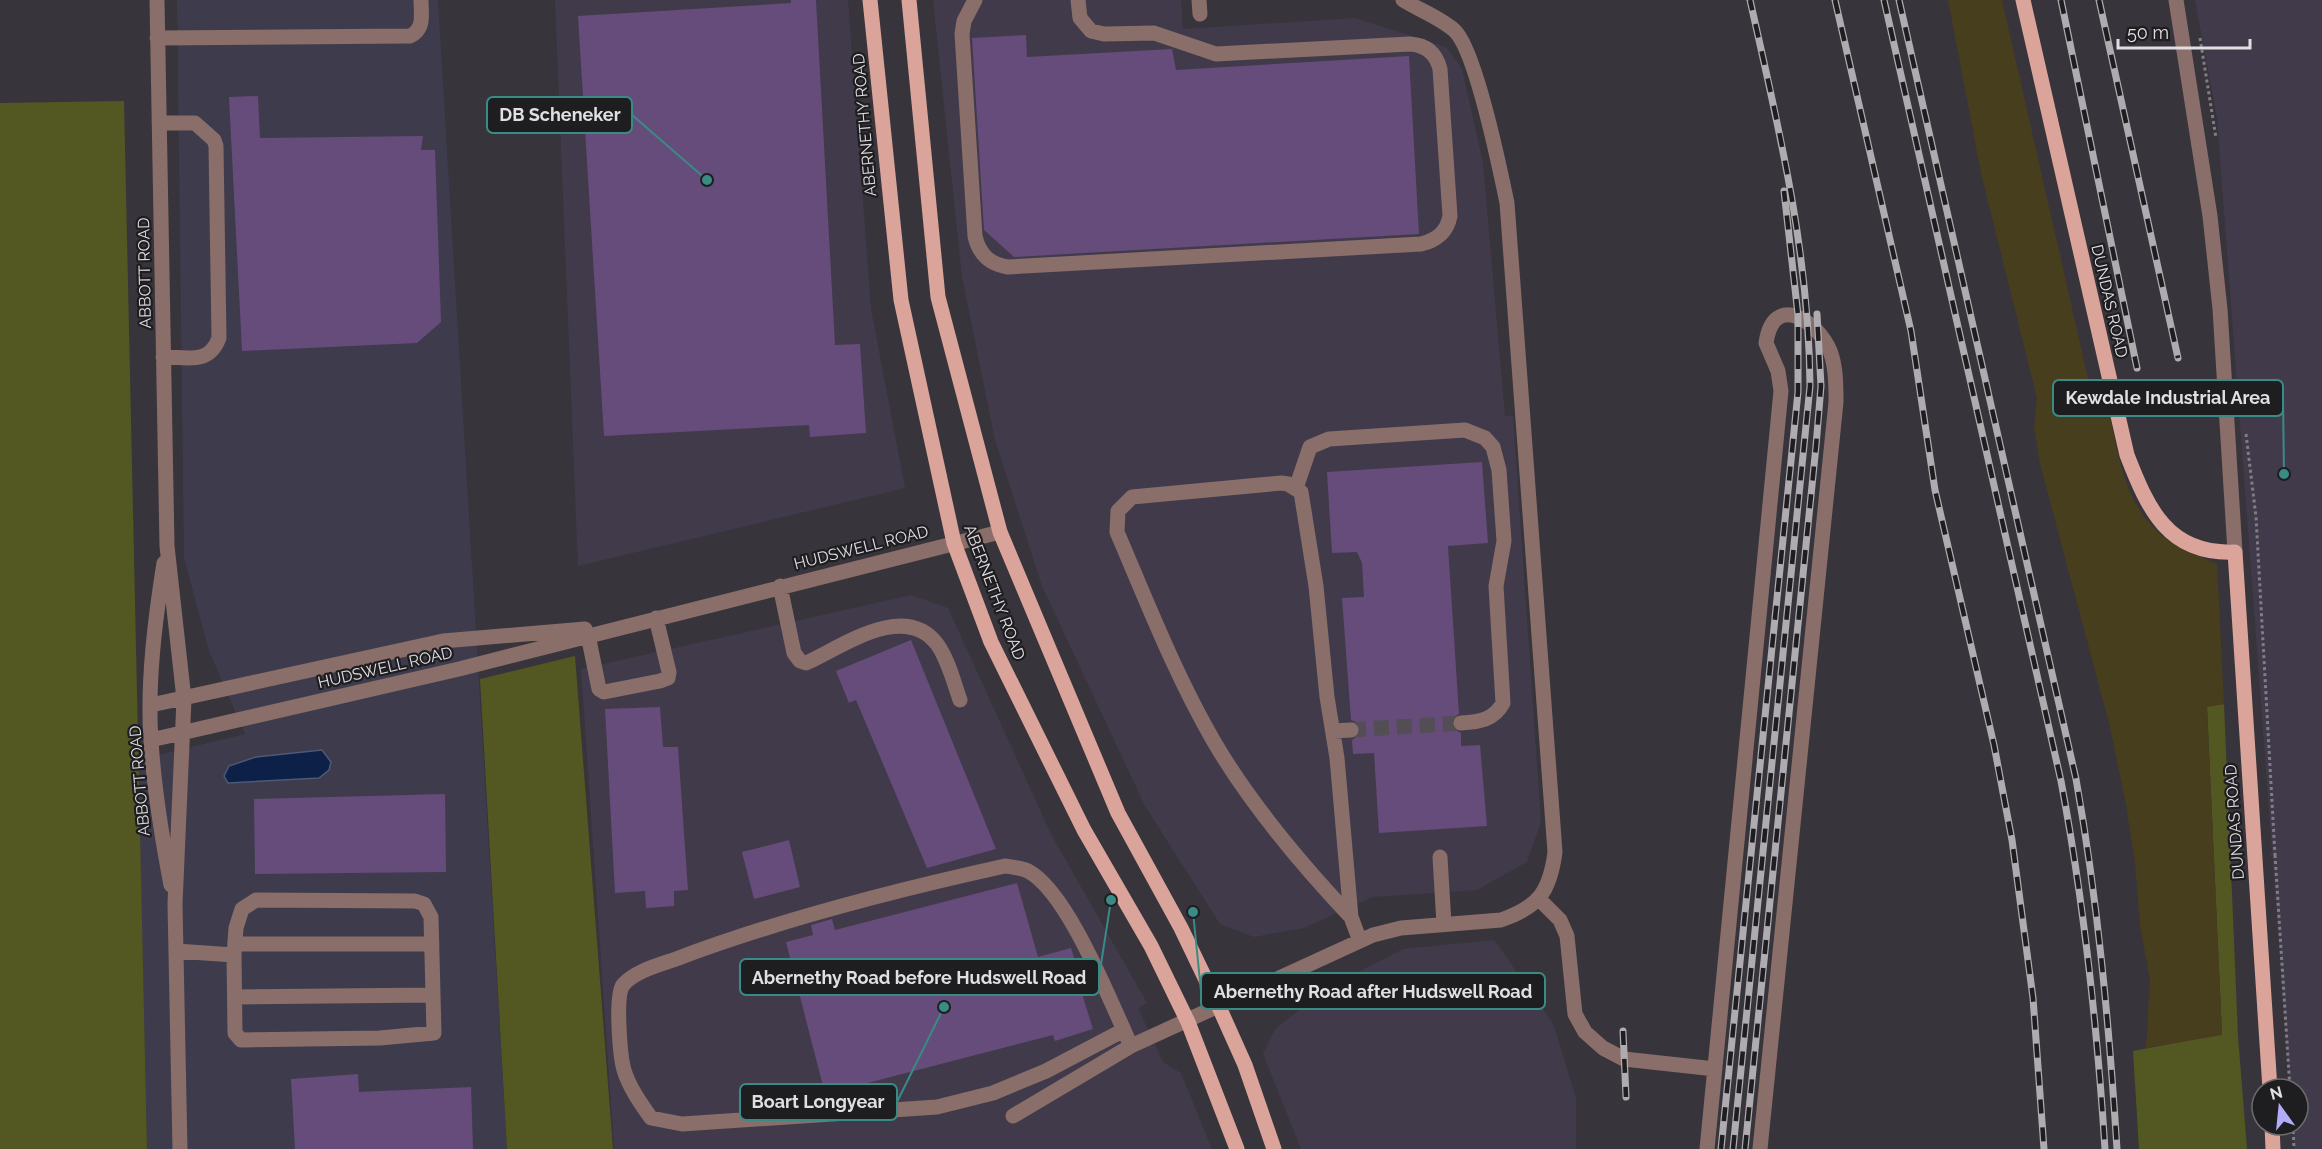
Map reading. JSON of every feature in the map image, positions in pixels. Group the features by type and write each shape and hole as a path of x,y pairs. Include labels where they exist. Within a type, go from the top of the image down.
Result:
{"main road":[{"name":"ABERNETHY ROAD","path":"870,0 901,300 954,543 996,652 1084,830 1152,946 1188,1022 1237,1149"},
{"name":"ABERNETHY ROAD","path":"909,0 938,297 1000,532 1118,813 1181,928 1245,1065 1274,1149"},
{"name":"DUNDAS ROAD","path":"2023,0 2127,455 2134,474 2145,502 2165,527 2186,542 2215,553 2235,552 2269,1077"}],"street":[{"name":"ABBOTT ROAD","path":"157,0 167,546 184,699 180,840 175,904 180,1149"},
{"path":"157,38 410,36 417,33 422,25 421,0"},
{"path":"975,0 964,21 962,34 975,236 981,253 997,266 1422,244 1438,237 1445,230 1450,216 1440,69 1437,60 1426,48 1410,44 1216,54 1154,33 1104,34 1091,31 1080,18 1078,0"},
{"path":"1013,1116 1131,1046 1188,1022 1360,941 1387,931 1500,920 1515,915 1539,899 1550,881 1555,852 1507,202 1499,162 1466,49 1449,26 1403,0"},
{"name":"DUNDAS ROAD","path":"2176,0 2210,216 2220,309 2235,552"},
{"path":"159,123 195,123 214,140 216,146 219,338 214,351 207,357 163,357"},
{"path":"1707,1149 1781,392 1778,371 1766,343 1774,321 1783,315 1793,314 1809,322 1828,347 1833,362 1836,402 1760,1149"},
{"path":"1296,488 1310,447 1329,439 1448,429 1476,433 1493,447 1499,470 1504,541 1496,586 1503,703 1494,716 1484,721 1461,723"},
{"path":"1351,917 1293,852 1215,742 1172,658 1117,532 1118,511 1123,503 1143,494 1281,483 1296,488 1304,500 1333,731 1351,917 1360,941"},
{"name":"HUDSWELL ROAD","path":"151,740 459,669 1000,532"},
{"name":"ABBOTT ROAD","path":"167,546 157,605 151,740 163,843 175,904"},
{"path":"780,586 794,653 800,662 806,663 868,633 908,625 924,633 937,644 960,700"},
{"path":"588,635 599,689 604,692 660,681 668,678 669,672 656,618"},
{"name":"HUDSWELL ROAD","path":"151,705 443,641 627,625"},
{"path":"1333,731 1351,730"},
{"path":"1440,857 1444,924"},
{"path":"1124,1030 1046,1071 993,1093 937,1107 682,1124 651,1118 640,1103 624,1070 618,998 623,985 641,972 684,956 783,925 1005,866 1028,871 1056,896 1082,942 1124,1030 1131,1046"},
{"path":"1539,899 1560,920 1567,936 1575,1014 1585,1032 1603,1048 1624,1059 1715,1069"},
{"path":"256,900 415,901 424,904 431,918 434,1033 380,1038 242,1040 235,1033 235,949 242,909 256,900"},
{"path":"176,951 432,944"},
{"path":"235,997 433,995"}],"path":[{"path":"2275,855 2289,1077"}],"shaded area":[{"path":"177,0 438,0 507,1149 147,1149 138,760 245,734 209,651 184,558"},
{"path":"555,0 848,0 871,309 905,488 578,566"},
{"path":"933,0 1181,0 1183,29 1355,18 1446,47 1462,69 1483,163 1505,416 1513,416 1541,822 1527,862 1477,890 1372,897 1304,928 1254,937 1220,924 1145,806 1042,586 995,440 962,277"},
{"path":"2195,0 2322,0 2322,1149 2294,1149 2294,1137 2310,1137 2310,1077 2289,1077 2217,118"},
{"path":"911,595 948,608 1051,834 1147,1003 1138,1008 1163,1062 1181,1073 1212,1149 614,1149 581,669"},
{"path":"1494,940 1553,1023 1576,1098 1576,1149 1301,1149 1263,1054 1275,1029 1331,986 1403,949"}],"green space":[{"path":"124,101 147,1149 0,1149 0,103"},
{"path":"575,656 613,1149 507,1149 480,679"},
{"path":"2224,704 2238,1036 2247,1149 2139,1149 2133,1051 2222,1034 2207,706"}],"sand":[{"path":"1948,0 2002,0 2095,409 2108,406 2125,479 2141,512 2153,527 2172,543 2217,564 2224,704 2207,707 2222,1035 2146,1048 2150,980 2140,926 2135,863 2126,805 2110,727 2040,464 2034,427 2037,398 1981,173"}],"water":[{"path":"322,750 331,762 329,770 319,778 228,783 224,776 229,766 256,757"}],"building":[{"path":"791,0 816,0 835,345 860,344 866,433 810,437 809,425 604,436 578,16 791,3"},
{"path":"1026,35 1027,57 1172,49 1176,70 1409,56 1419,234 1014,257 984,230 972,38"},
{"path":"258,96 260,138 423,136 421,150 435,150 441,322 417,343 242,351 229,97"},
{"path":"1482,462 1488,543 1448,546 1459,714 1453,718 1451,724 1453,729 1461,733 1461,746 1480,745 1487,826 1379,833 1374,753 1353,754 1352,740 1359,735 1361,729 1356,722 1351,720 1342,598 1364,597 1362,563 1357,552 1332,553 1327,472"},
{"path":"911,640 996,849 927,868 856,700 849,703 836,671"},
{"path":"660,707 663,747 678,747 688,890 674,891 674,906 646,908 645,891 615,893 605,709"},
{"path":"445,794 446,872 255,874 254,799"},
{"path":"789,840 800,887 754,899 742,852"},
{"path":"1017,883 1038,957 1071,948 1093,1029 1055,1041 1053,1035 825,1094 786,942 813,935 811,925 832,919 835,930"},
{"path":"358,1074 359,1092 471,1087 473,1149 295,1149 291,1079"}],"tunnel":[{"path":"1351,730 1461,723"}],"railway":[{"path":"1733,1149 1810,386 1808,336 1798,239 1781,143 1750,0"},
{"path":"1835,0 1911,331 1935,490 1994,745 2012,840 2033,998 2044,1149"},
{"path":"1884,0 2061,781 2089,964 2105,1149"},
{"path":"1899,0 2076,779 2091,871 2102,963 2117,1149"},
{"path":"2061,0 2137,368"},
{"path":"2099,0 2178,358"},
{"path":"1721,1149 1798,392 1798,315 1784,191"},
{"path":"1745,1149 1816,446 1821,386 1817,314"},
{"path":"1623,1031 1626,1097"}],"place":[{"name":"DB Scheneker","path":"707,180"},
{"name":"Kewdale Industrial Area","path":"2284,474"},
{"name":"Abernethy Road before Hudswell Road","path":"1111,900"},
{"name":"Abernethy Road after Hudswell Road","path":"1193,912"},
{"name":"Boart Longyear","path":"944,1007"}]}
